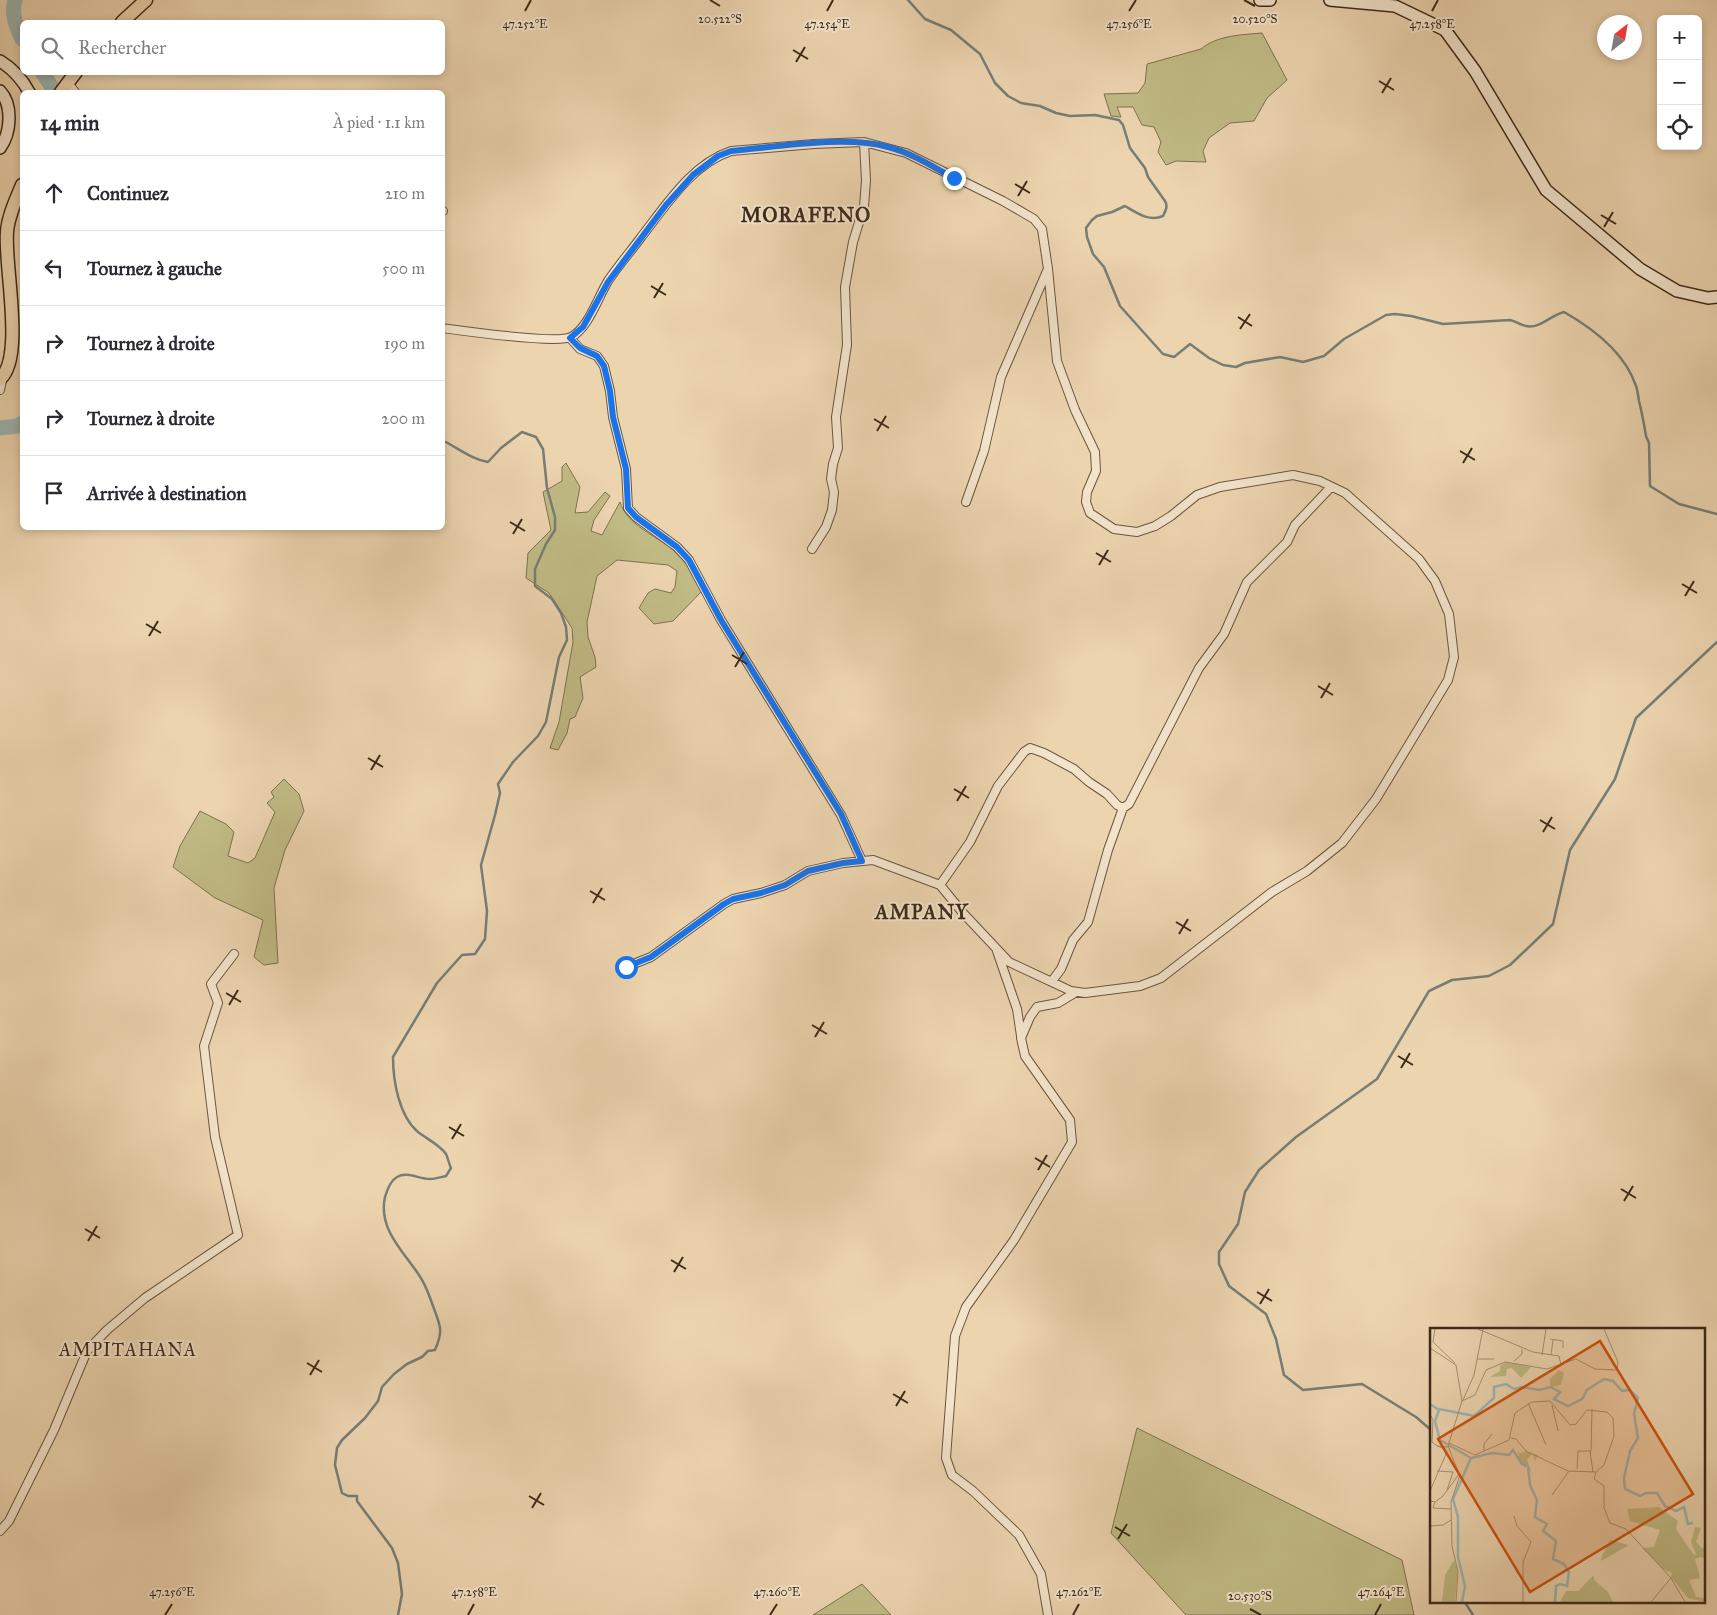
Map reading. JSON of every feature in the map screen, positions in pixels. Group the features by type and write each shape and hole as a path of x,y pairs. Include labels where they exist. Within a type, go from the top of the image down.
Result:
{"main road":[{"path":"124,20 146,0"},
{"path":"2,378 12,356 7,232 20,190"}],"street":[{"path":"1260,0 1270,0"},
{"path":"1330,0 1395,6 1445,30 1475,70 1546,190 1640,269 1678,291 1708,298 1717,298"},
{"path":"0,61 10,66 28,90"},
{"path":"0,90 4,95 10,118 5,141 0,148"},
{"path":"812,550 826,527 832,510 834,492 831,479 838,448 836,417 841,392 846,345 845,287 853,242 864,206 866,181 864,142"},
{"path":"445,328 545,339 570,338 583,327 608,282 666,205 693,175 718,156 731,151 814,144 864,142 889,147 906,153 1004,201 1034,218 1042,229 1057,361 1075,410 1095,452 1096,471 1086,502 1090,513 1114,529 1137,532 1155,526 1197,495 1220,487 1293,475 1320,482 1345,493 1419,559 1436,581 1449,614 1454,657 1448,680 1376,799 1342,843 1307,871 1272,892 1161,978 1140,986 1085,993 1076,992 1009,962 940,885 873,860 843,863 808,871 785,885 733,899 651,957 626,967"},
{"path":"966,502 984,451 1001,376 1048,269"},
{"path":"570,338 580,348 597,356 604,366 610,391 613,417 626,469 628,508 636,517 677,547 689,560 721,620 841,814 862,861"},
{"path":"0,390 2,378"},
{"path":"1052,981 1061,969 1073,940 1088,922 1108,850 1123,808 1129,804 1199,668 1224,634 1247,582 1286,542 1295,525 1331,487"},
{"path":"940,885 970,842 998,786 1024,752 1030,748 1044,753 1074,769 1123,808"},
{"path":"996,949 1017,1009 1025,1056 1070,1120 1072,1142 1014,1240 966,1307 955,1336 946,1458 952,1474 973,1491 1019,1535 1040,1574 1048,1615"},
{"path":"0,1531 9,1522 50,1438 87,1351 107,1330 145,1298 238,1234 214,1137 204,1046 218,1003 211,984 234,954"},
{"path":"1021,1038 1030,1017 1037,1007 1058,1003 1076,992"}],"shaded area":[{"path":"1262,33 1287,80 1267,98 1254,121 1230,123 1209,138 1203,151 1206,162 1176,161 1166,165 1158,152 1161,142 1154,127 1142,125 1133,107 1117,107 1121,117 1111,116 1104,94 1138,93 1145,83 1147,64 1201,49 1222,38"},
{"path":"566,463 580,487 575,513 588,512 605,492 610,496 594,520 591,531 602,535 620,502 635,523 672,549 681,558 693,574 702,591 673,621 654,624 639,608 648,593 655,589 671,593 675,587 677,571 668,565 617,560 597,576 587,622 588,637 595,657 596,667 580,677 583,698 575,717 570,719 567,733 558,750 550,748 559,722 573,642 572,628 549,593 526,578 528,553 551,530 543,492 562,481 562,467"},
{"path":"284,779 299,794 304,811 285,850 274,888 278,963 264,965 254,957 263,920 215,898 173,867 180,846 200,811 226,824 234,832 228,856 248,863 255,858 275,812 267,803 274,797 271,792"},
{"path":"1137,1428 1402,1560 1414,1615 1186,1615 1111,1533"},
{"path":"862,1584 891,1615 813,1615"}],"waterway":[{"path":"15,0 14,16 20,34"},
{"path":"908,0 925,19 951,30 980,54 995,83 1008,96 1021,103 1040,106 1056,113 1070,116 1095,115 1119,120 1123,125 1130,148 1165,201 1166,210 1163,216 1153,218 1143,216 1125,206 1097,216 1092,220 1086,228 1087,237 1093,254 1104,267 1120,306 1163,354 1174,357 1190,344 1209,358 1223,365 1236,367 1245,363 1280,357 1303,362 1324,356 1344,339 1386,315 1411,316 1443,324 1510,320 1524,325 1536,326 1564,312 1586,326 1607,343 1631,374 1637,390 1649,443 1650,486 1679,504 1717,514"},
{"path":"44,75 54,90"},
{"path":"0,428 20,424"},
{"path":"398,1615 402,1594 398,1563 392,1548 357,1501 357,1496 348,1496 342,1493 335,1465 337,1448 378,1401 382,1387 407,1364 422,1357 428,1351 435,1350 440,1332 439,1323 424,1283 393,1239 388,1229 384,1209 388,1189 392,1181 397,1177 405,1175 434,1179 446,1176 451,1168 443,1151 418,1132 406,1117 398,1098 393,1057 437,983 462,955 475,954 485,939 487,911 481,865 500,793 498,784 513,762 538,736 546,722 559,657 567,640 566,627 561,613 552,599 535,586 535,569 546,544 555,530 555,517 547,488 543,449 536,437 522,432 501,448 488,462 470,456 445,442"},
{"path":"1430,1429 1416,1417 1362,1384 1303,1390 1284,1375 1276,1339 1266,1314 1229,1286 1219,1264 1219,1252 1238,1224 1245,1192 1259,1170 1296,1137 1377,1079 1429,991 1452,980 1489,976 1510,965 1553,924 1570,850 1615,779 1636,718 1717,642"},
{"path":"1465,1602 1473,1615"}],"district":[{"name":"MORAFENO","path":"806,215"},
{"name":"AMPANY","path":"922,912"},
{"name":"AMPITAHANA","path":"128,1350"}],"route":[{"path":"626,967 651,957 733,899 785,885 808,871 862,861 841,814 721,620 689,560 677,547 636,517 628,508 626,469 613,417 610,391 604,366 597,356 580,348 570,338 583,327 608,282 666,205 693,175 718,156 731,151 864,142 906,153 954,178"}]}
